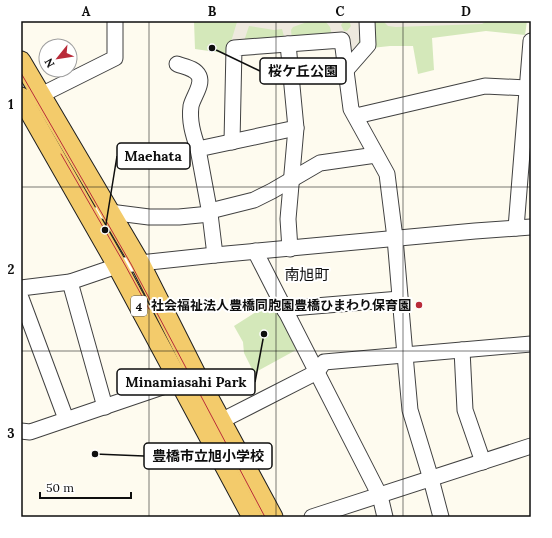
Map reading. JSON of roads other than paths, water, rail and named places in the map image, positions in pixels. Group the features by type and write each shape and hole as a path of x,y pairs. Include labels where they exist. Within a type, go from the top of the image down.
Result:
{"main road":[{"name":"4","path":"21,62 140,263 189,378 213,425 252,517"},
{"name":"4","path":"21,98 117,266 189,378"},
{"name":"4","path":"213,425 273,517"}],"street":[{"path":"21,98 40,95 115,58 115,21"},
{"path":"347,70 368,45 367,21"},
{"path":"232,142 234,48 342,40 351,109 387,174 395,238 410,410 441,517"},
{"path":"516,228 531,41"},
{"path":"288,44 296,128 288,219 290,249"},
{"path":"177,64 194,70 199,76 199,84 191,105 191,127 198,149 210,212 215,254"},
{"path":"356,116 485,86 527,88"},
{"path":"198,149 296,128"},
{"path":"85,209 149,217 179,217 210,212 254,200 320,163 376,155"},
{"path":"21,288 70,282 117,266 215,254 290,249 395,238 531,227"},
{"path":"255,251 380,496 385,517"},
{"path":"70,282 105,407"},
{"path":"21,298 66,419"},
{"path":"285,311 291,308 400,299"},
{"path":"213,425 317,372 324,362 531,344"},
{"path":"462,350 465,410 483,462"},
{"path":"21,431 30,432 189,378"},
{"path":"312,517 531,446"}],"tram line":[{"path":"21,73 131,264 265,517"},
{"path":"61,154 149,309"}],"place":[{"name":"桜ケ丘公園","path":"212,48"},
{"name":"Maehata","path":"105,230"},
{"name":"社会福祉法人豊橋同胞園豊橋ひまわり保育園","path":"419,305"},
{"name":"Minamiasahi Park","path":"264,334"},
{"name":"豊橋市立旭小学校","path":"95,454"}],"district":[{"name":"南旭町","path":"307,274"}]}
